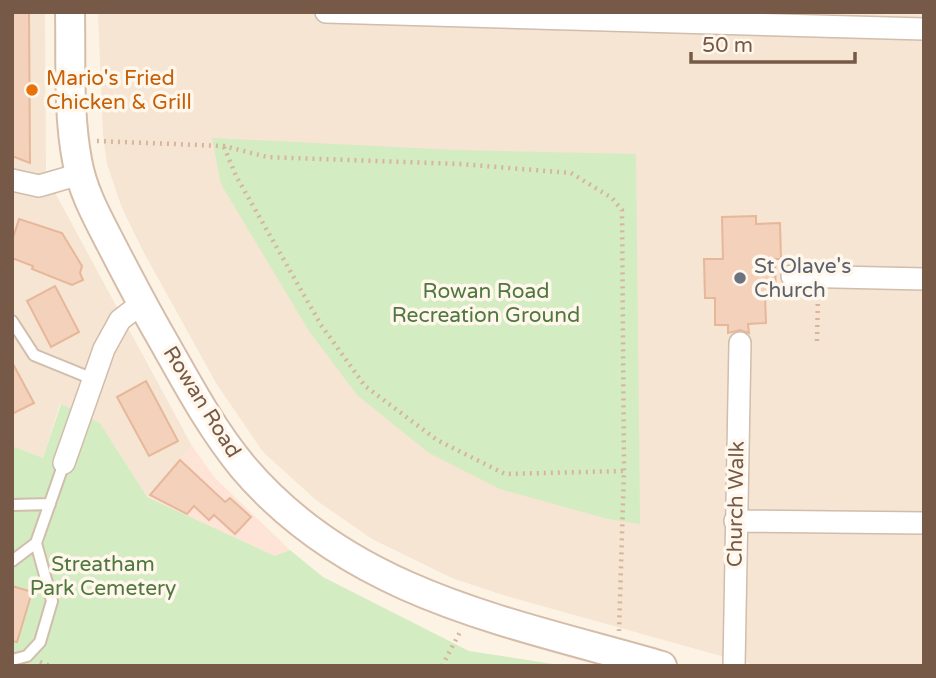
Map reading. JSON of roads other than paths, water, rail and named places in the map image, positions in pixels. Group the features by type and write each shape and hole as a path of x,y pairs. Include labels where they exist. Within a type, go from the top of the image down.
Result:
{"main road":[{"name":"Rowan Road","path":"70,12 74,139 80,174 97,216 142,303 216,430 244,468 295,518 345,554 409,587 470,612 662,666"}],"street":[{"path":"326,12 852,19 924,29"},
{"path":"12,180 39,186 80,174"},
{"path":"792,276 924,279"},
{"path":"64,463 104,349 120,320 142,303"},
{"name":"Church Walk","path":"734,666 740,343"},
{"path":"735,521 924,523"}],"lane":[{"path":"12,321 34,355 93,379"},
{"path":"12,561 36,543 64,463"},
{"path":"12,505 50,504"},
{"path":"12,660 27,656 40,642 52,601 36,543"}],"place":[{"name":"Mario's Fried Chicken & Grill","path":"32,90"},
{"name":"St Olave's Church","path":"740,278"}],"park label":[{"name":"Rowan Road Recreation Ground","path":"486,303"},
{"name":"Streatham Park Cemetery","path":"103,576"}]}
